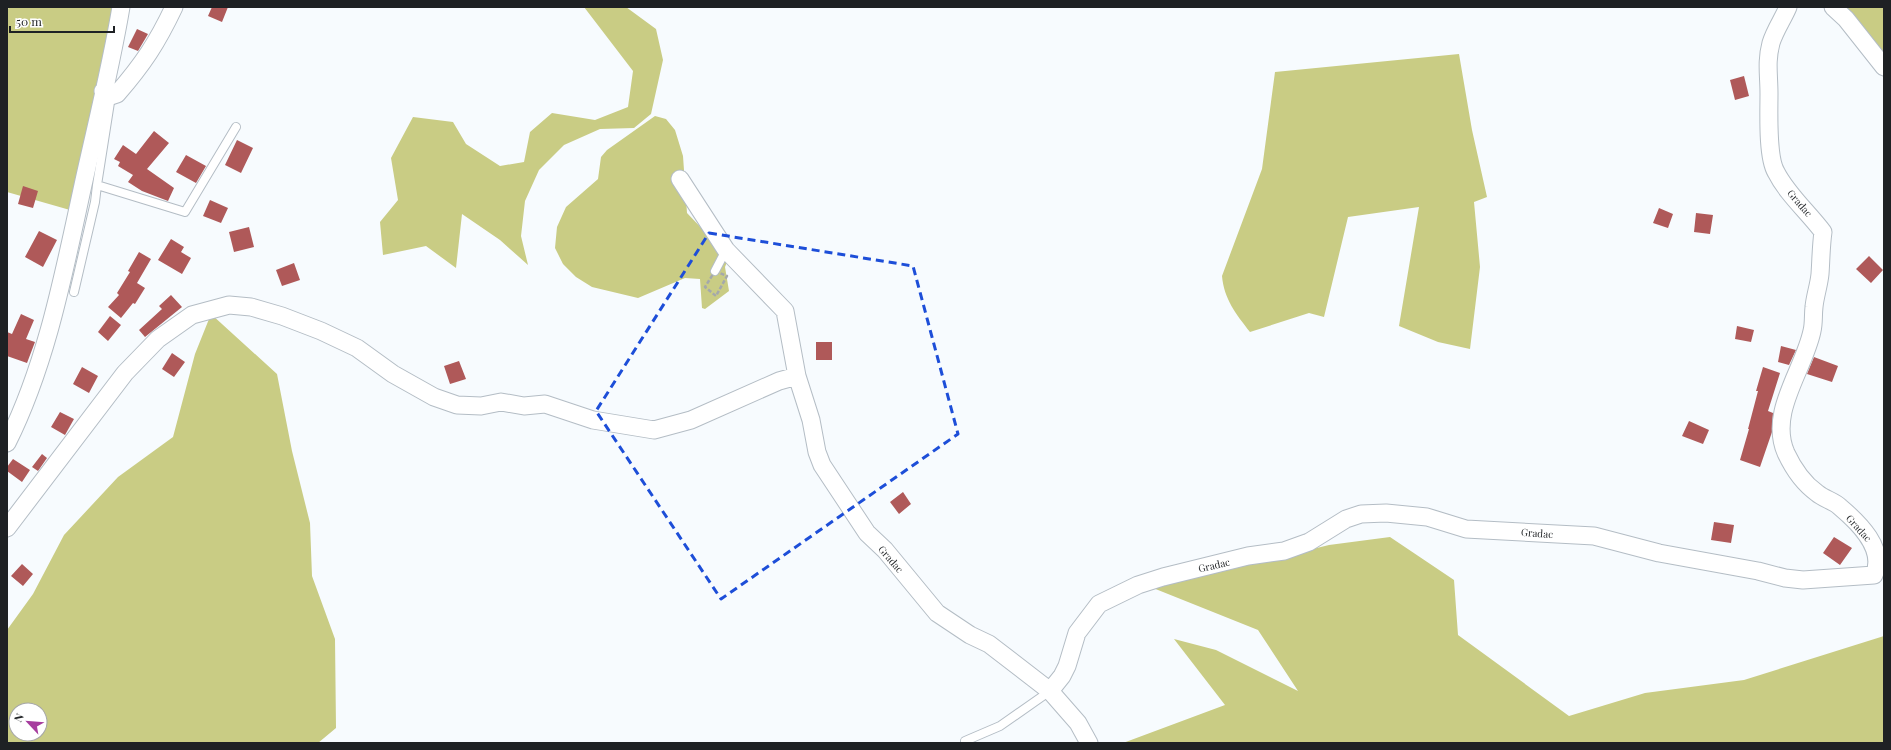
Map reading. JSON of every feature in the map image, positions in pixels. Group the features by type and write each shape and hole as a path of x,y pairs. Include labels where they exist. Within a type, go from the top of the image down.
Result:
{"street":[{"path":"7,443 34,381 62,281 107,93 121,7"},
{"path":"107,93 117,94 142,66 159,40 174,7"},
{"name":"Gradac","path":"680,179 726,250 785,311 797,376 811,420 817,452 822,465 867,534 885,550 937,613 970,635 989,644 1050,691 1062,676 1067,666 1076,633 1099,604 1138,585 1163,577 1248,556 1284,551 1309,542 1346,519 1362,514 1386,513 1427,517 1466,529 1594,536 1659,553 1758,571 1785,578 1802,580 1874,575 1878,567 1878,556 1873,542 1840,506 1817,493 1795,471 1785,451 1780,426 1787,399 1812,331 1814,305 1820,275 1820,250 1823,232 1775,172 1771,157 1768,112 1768,57 1775,31 1788,7"},
{"path":"1833,7 1846,19 1884,67"},
{"path":"7,528 125,373 173,327 192,315 229,305 251,307 282,316 322,331 356,348 393,374 434,397 457,405 481,406 501,402 524,406 545,404 593,420 654,430 692,420 772,384 797,376"},
{"path":"1050,691 1078,723 1089,743"}],"lane":[{"path":"74,292 95,202 107,93"},
{"path":"97,185 185,212 236,127"},
{"path":"715,271 726,250"},
{"path":"965,741 1000,726 1050,691"}],"highlighted area":[{"path":"709,233 913,266 958,434 721,599 596,411"}],"green space":[{"path":"9,7 113,7 70,210 7,192 7,11"},
{"path":"584,7 626,7 656,29 663,60 651,114 634,128 600,129 564,145 539,170 525,201 521,236 528,265 500,240 462,214 456,268 426,246 383,255 380,222 398,200 391,158 413,117 453,122 466,144 500,166 524,162 530,132 552,113 595,120 628,107 633,71"},
{"path":"1829,7 1884,7 1884,74"},
{"path":"1459,54 1472,130 1487,197 1474,202 1480,267 1470,349 1438,342 1399,326 1419,207 1348,217 1324,317 1309,313 1250,332 1228,299 1222,276 1262,169 1275,72"},
{"path":"655,116 666,119 675,130 683,156 687,213 729,257 725,267 729,291 705,309 702,308 700,279 685,278 638,298 592,287 576,277 563,264 555,248 557,227 566,207 598,179 601,157 607,150"},
{"path":"211,314 277,374 292,451 310,523 312,576 335,639 336,728 318,743 7,743 7,630 33,594 64,535 118,477 173,437 195,354"},
{"path":"1390,537 1454,580 1458,635 1569,716 1645,693 1744,680 1884,636 1884,743 1123,743 1225,705 1174,639 1216,650 1298,691 1258,630 1153,588 1329,545"}],"building":[{"path":"212,7 228,7 222,22 208,16"},
{"path":"137,29 148,34 138,51 128,47"},
{"path":"1744,76 1749,96 1735,100 1730,80"},
{"path":"154,131 169,143 147,169 174,188 168,201 142,191 128,182 133,175 118,166 120,162 114,159 123,145 136,154"},
{"path":"237,140 253,148 241,173 225,165"},
{"path":"186,155 206,166 196,183 176,172"},
{"path":"23,186 38,191 33,208 18,204"},
{"path":"210,200 228,208 221,223 203,216"},
{"path":"1659,208 1673,214 1668,228 1653,223"},
{"path":"1696,213 1713,215 1710,234 1694,232"},
{"path":"249,227 254,247 234,252 229,232"},
{"path":"39,231 57,240 43,267 25,257"},
{"path":"171,239 184,247 181,252 191,258 182,274 158,260"},
{"path":"139,252 151,259 137,283 145,288 135,304 133,303 121,318 108,307 119,295 117,293 130,272 128,271"},
{"path":"1869,256 1883,270 1871,283 1856,269"},
{"path":"294,263 300,280 282,286 276,270"},
{"path":"171,295 182,307 145,337 139,330 162,309 159,306"},
{"path":"21,314 34,320 26,339 35,342 27,363 7,356 7,332 12,334"},
{"path":"110,316 121,325 108,341 98,332"},
{"path":"1737,326 1754,330 1751,342 1735,339"},
{"path":"816,342 832,342 832,360 816,360"},
{"path":"1781,346 1796,350 1789,365 1778,362"},
{"path":"172,353 185,362 174,377 162,369"},
{"path":"1814,357 1838,366 1832,382 1807,374"},
{"path":"459,361 466,379 450,384 444,366"},
{"path":"82,367 98,376 89,393 73,384"},
{"path":"1763,367 1780,373 1768,411 1773,413 1772,432 1760,467 1740,460 1749,429 1758,391 1756,391"},
{"path":"60,412 74,419 65,435 51,427"},
{"path":"1689,421 1709,430 1703,444 1682,436"},
{"path":"42,454 47,458 38,471 32,467"},
{"path":"13,459 30,470 22,482 7,471 7,467"},
{"path":"903,492 911,504 899,514 890,502"},
{"path":"1714,522 1734,525 1731,543 1711,540"},
{"path":"1834,537 1852,548 1840,565 1823,553"},
{"path":"22,564 33,574 23,586 11,576"}]}
